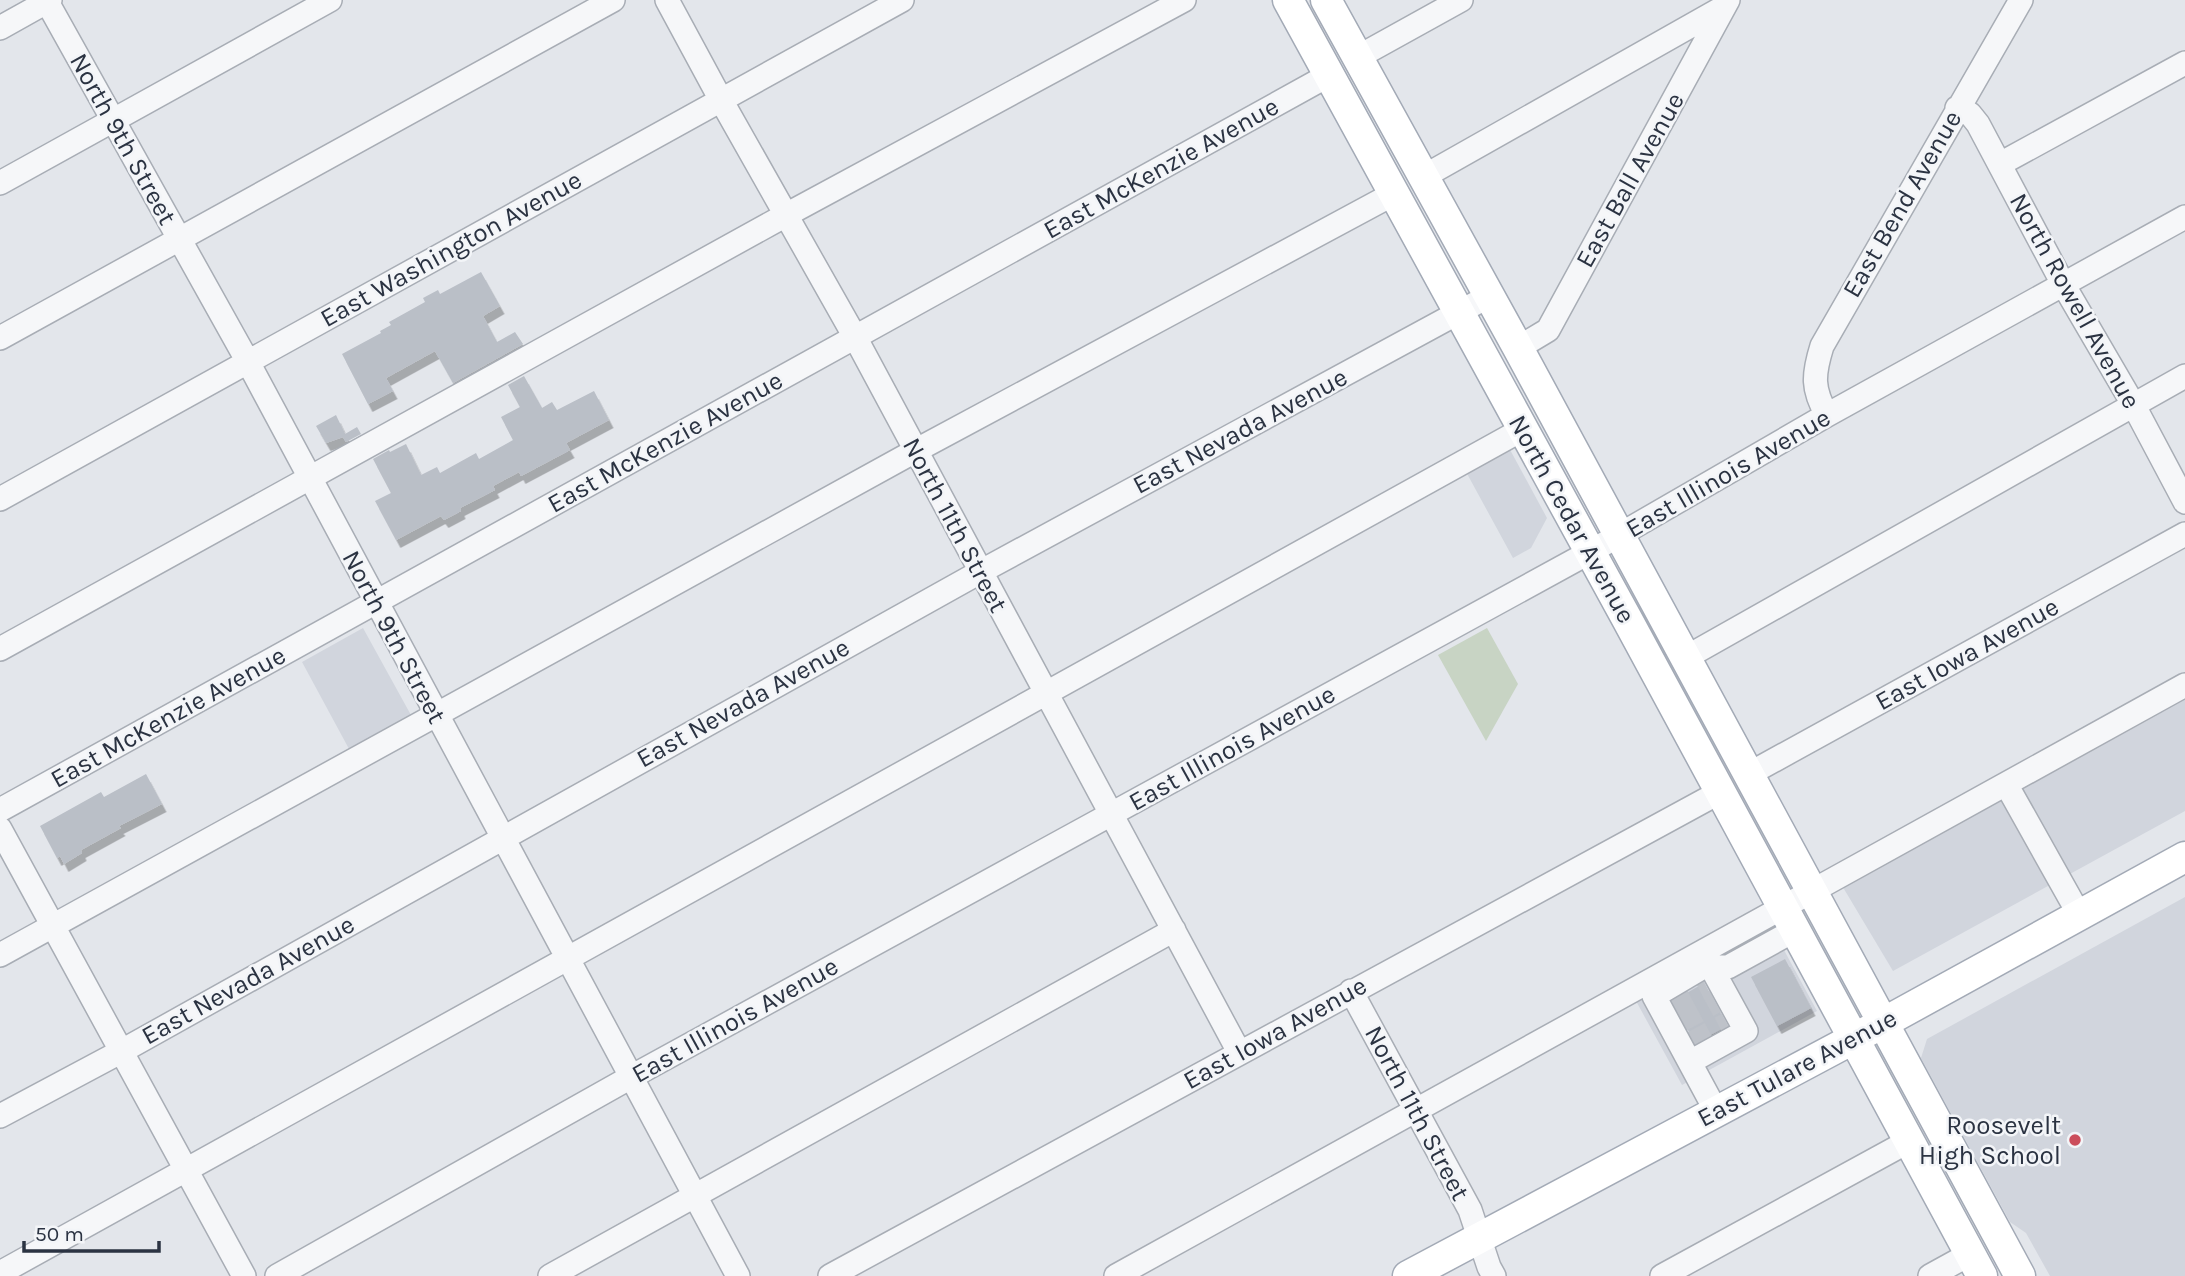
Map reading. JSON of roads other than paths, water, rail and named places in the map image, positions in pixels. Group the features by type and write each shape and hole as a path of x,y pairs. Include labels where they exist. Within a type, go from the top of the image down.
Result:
{"main road":[{"name":"North Cedar Avenue","path":"1288,0 1976,1265"},
{"path":"1305,0 1332,48 1348,57 1358,57"},
{"name":"North Cedar Avenue","path":"1326,0 1518,348 2020,1276"},
{"path":"1329,75 1347,78 1356,86 1402,166 1423,177"},
{"path":"1627,619 1683,690 1728,766 1737,774 1749,774"},
{"name":"East Tulare Avenue","path":"1408,1276 1854,1039 2185,858"}],"street":[{"path":"0,183 330,0"},
{"path":"0,338 613,0"},
{"name":"North 11th Street","path":"667,0 855,337 1239,1052"},
{"name":"East Washington Avenue","path":"0,499 902,0"},
{"path":"0,649 786,215 1184,0"},
{"path":"1358,57 1461,0"},
{"name":"East Bend Avenue","path":"1827,415 1819,402 1815,387 1815,368 1822,346 2021,0"},
{"path":"0,28 47,1"},
{"name":"North 9th Street","path":"47,1 248,362 738,1276"},
{"path":"1423,177 1726,4"},
{"name":"East Ball Avenue","path":"1518,348 1548,330 1726,4"},
{"path":"2000,164 2185,63"},
{"name":"East McKenzie Avenue","path":"0,810 1329,75"},
{"name":"North Rowell Avenue","path":"1957,108 1970,114 1978,124 2063,284 2133,404 2185,502"},
{"path":"0,955 915,451 1395,193"},
{"name":"East Illinois Avenue","path":"277,1276 631,1077 1619,536 1827,415 2185,217"},
{"name":"East Nevada Avenue","path":"0,1116 122,1051 980,572 1489,296"},
{"path":"1685,658 2185,376"},
{"path":"0,1273 1523,429"},
{"name":"East Iowa Avenue","path":"1749,774 2185,534"},
{"path":"1716,987 1728,967 1789,919 1811,892 2185,685"},
{"path":"2006,784 2080,916"},
{"name":"East Iowa Avenue","path":"830,1276 1720,792"},
{"path":"0,829 244,1276"},
{"path":"1116,1276 1416,1110 1789,919"},
{"path":"550,1276 1174,930"},
{"path":"1687,1051 1746,1031 1732,1020 1703,967 1654,996 1670,1017 1716,1111"},
{"name":"North 11th Street","path":"1351,991 1470,1210 1494,1276"},
{"path":"1662,1276 1909,1141"},
{"path":"1930,1276 1976,1265"}],"tunnel":[{"path":"1670,1007 1707,988"},
{"path":"1678,1022 1715,1002"},
{"path":"1690,1044 1727,1024"}],"place":[{"name":"Roosevelt High School","path":"2075,1140"}]}
